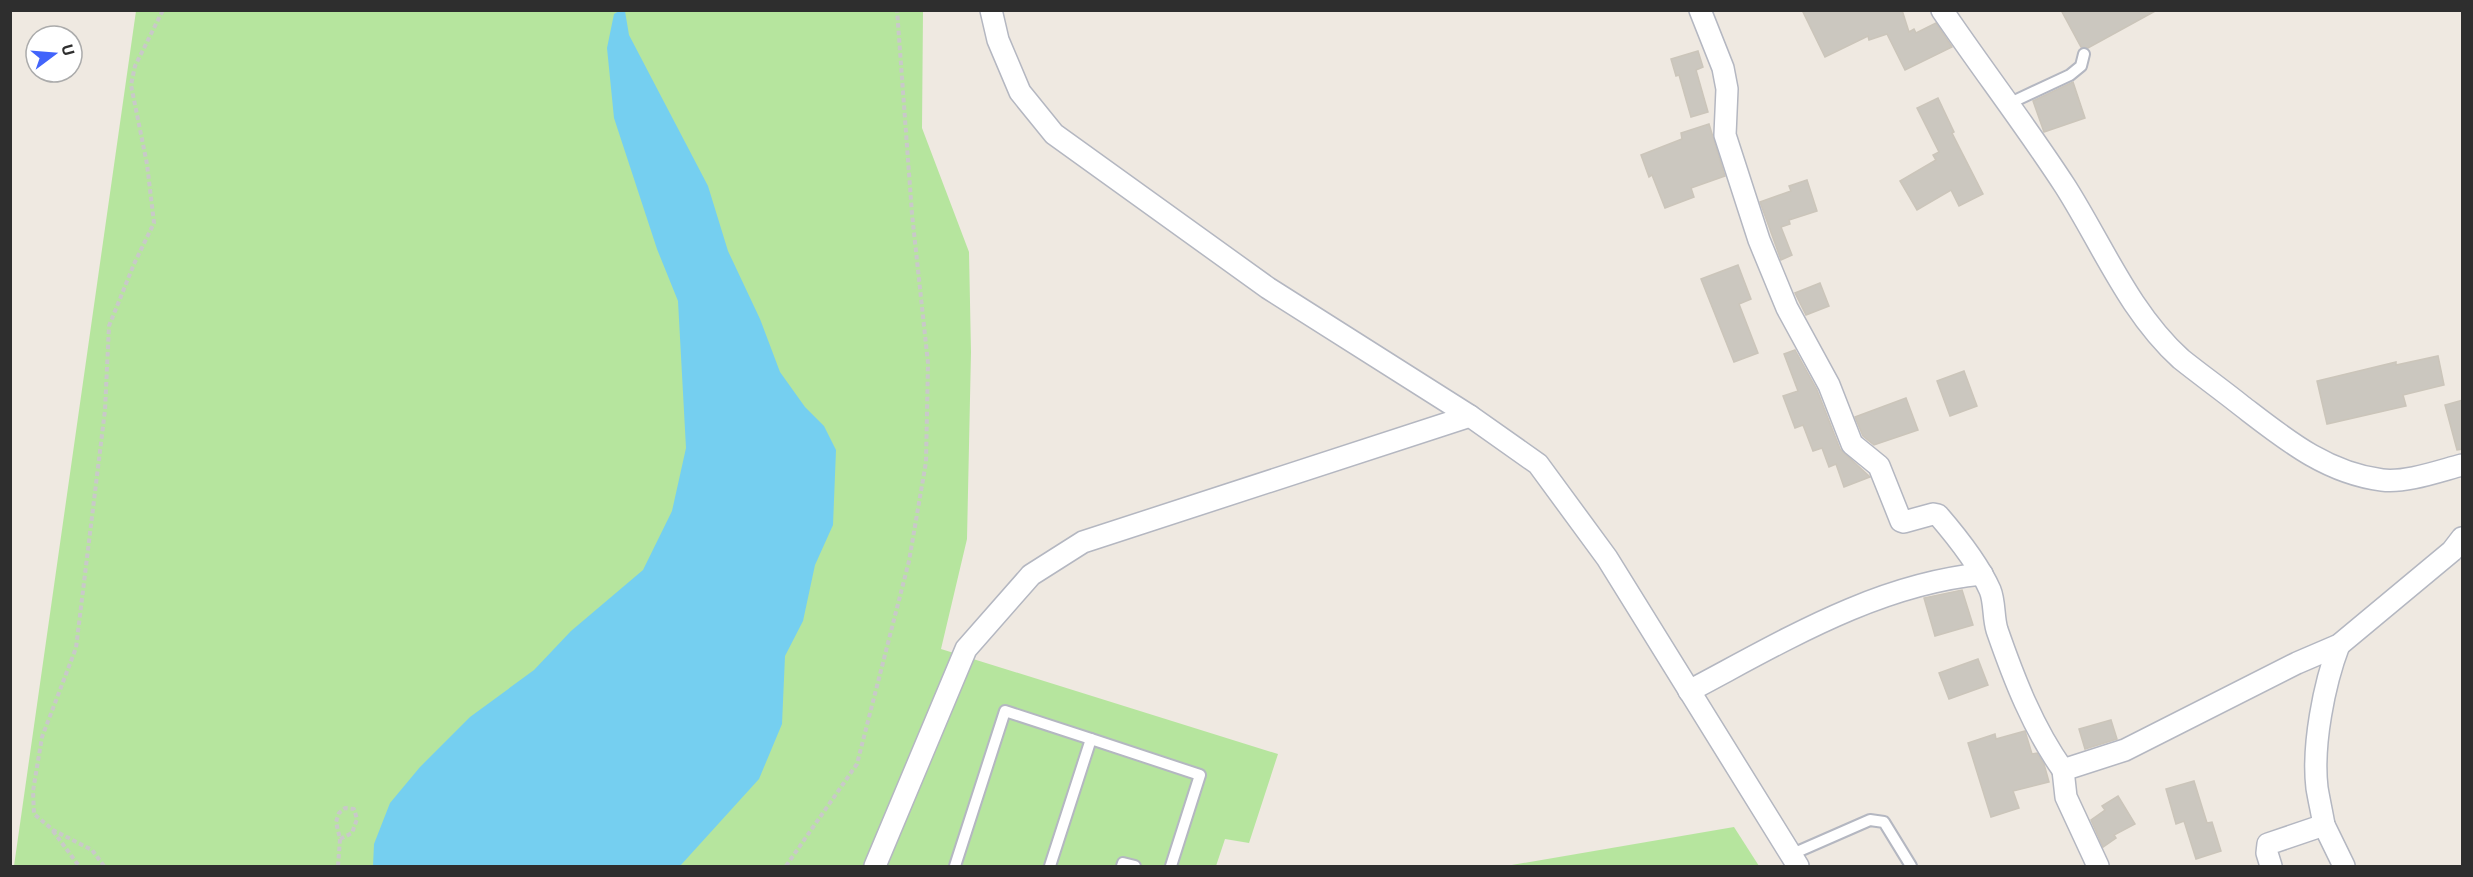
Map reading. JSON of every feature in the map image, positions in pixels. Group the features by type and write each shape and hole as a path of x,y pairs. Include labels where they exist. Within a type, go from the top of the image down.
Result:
{"street":[{"path":"991,10 998,40 1020,92 1054,134 1268,288 1470,416 1538,464 1607,558 1794,861"},
{"path":"1700,10 1723,68 1727,89 1725,135 1759,240 1787,308 1829,385 1852,444 1879,466 1901,521 1938,515 1982,574 1991,592 1996,628 2025,703 2040,735 2063,770 2066,797 2098,867"},
{"path":"1942,10 2065,186 2145,319 2163,343 2187,364 2298,449 2323,464 2357,475 2384,480 2422,475 2463,465"},
{"path":"875,867 966,650 1031,575 1083,542 1470,416"},
{"path":"2063,770 2125,750 2297,663 2339,645 2452,551 2463,538"},
{"path":"1689,691 1833,616 1928,582 1982,574"},
{"path":"2339,645 2330,670 2317,736 2317,787 2324,825 2344,867"},
{"path":"2271,867 2267,853 2268,844 2324,825"}],"lane":[{"path":"2008,104 2070,75 2081,66 2084,54"},
{"path":"956,867 1005,711 1200,775 1171,867"},
{"path":"1050,867 1091,739"},
{"path":"1794,861 1870,820 1884,822 1911,867"},
{"path":"1122,867 1124,862 1136,867"}],"path":[{"path":"104,867 92,850 53,830 34,814 33,790 42,737 76,648 105,410 110,326 134,264 154,223 147,164 131,85 135,66 163,10"},
{"path":"786,867 856,764 909,561 926,462 928,363 912,214 897,10"},
{"path":"338,867 340,839 336,822 339,813 345,808 354,809 357,819 352,833 340,839"},
{"path":"53,830 79,867"}],"green space":[{"path":"136,11 923,11 922,128 969,252 971,352 967,539 941,649 1278,754 1249,843 1225,839 1216,866 14,866"},
{"path":"1734,827 1759,866 1506,866"}],"water":[{"path":"625,11 629,35 708,186 728,251 760,319 780,372 805,407 824,426 836,450 833,525 815,565 803,621 785,656 782,724 759,779 680,866 373,866 374,844 390,803 420,767 470,717 534,670 571,631 643,570 672,511 686,448 678,301 657,249 614,118 607,48 614,14"}],"building":[{"path":"1802,10 1902,10 1909,32 1914,29 1916,33 1936,23 1952,47 1905,70 1887,34 1869,40 1868,36 1825,57"},
{"path":"2061,10 2157,10 2088,48 2081,47"},
{"path":"1698,51 1703,67 1696,70 1708,112 1691,117 1679,75 1676,76 1671,59"},
{"path":"2073,82 2085,118 2044,132 2033,101"},
{"path":"1938,98 1954,132 1952,133 1983,194 1959,206 1951,190 1917,210 1900,181 1936,160 1933,155 1939,152 1917,108"},
{"path":"1709,124 1725,176 1691,188 1694,197 1665,208 1641,155 1682,139 1681,133"},
{"path":"1807,180 1817,211 1789,220 1790,224 1781,227 1792,255 1781,260 1760,202 1791,191 1789,186"},
{"path":"1738,265 1751,299 1739,304 1758,353 1734,362 1701,279"},
{"path":"1820,283 1829,306 1806,315 1795,293"},
{"path":"1795,350 1817,390 1840,449 1870,477 1844,487 1836,464 1829,467 1822,448 1813,451 1803,425 1795,428 1783,396 1798,391 1784,354"},
{"path":"2438,356 2444,385 2403,395 2406,406 2327,424 2317,381 2396,362 2396,365"},
{"path":"1964,371 1977,406 1950,416 1937,381"},
{"path":"1906,398 1918,430 1874,445 1863,436 1855,417"},
{"path":"2463,400 2463,449 2457,450 2445,405"},
{"path":"1962,590 1973,625 1935,636 1924,598"},
{"path":"1978,659 1988,685 1949,699 1939,673"},
{"path":"2111,720 2117,739 2085,749 2079,729"},
{"path":"2025,731 2032,754 2037,753 2044,764 2049,782 2013,791 2019,808 1991,817 1968,743 1995,734 1996,739"},
{"path":"2194,781 2207,823 2212,822 2221,851 2196,859 2184,821 2176,824 2166,789"},
{"path":"2118,796 2135,824 2114,835 2116,838 2103,847 2091,820 2105,810 2102,806"}]}
